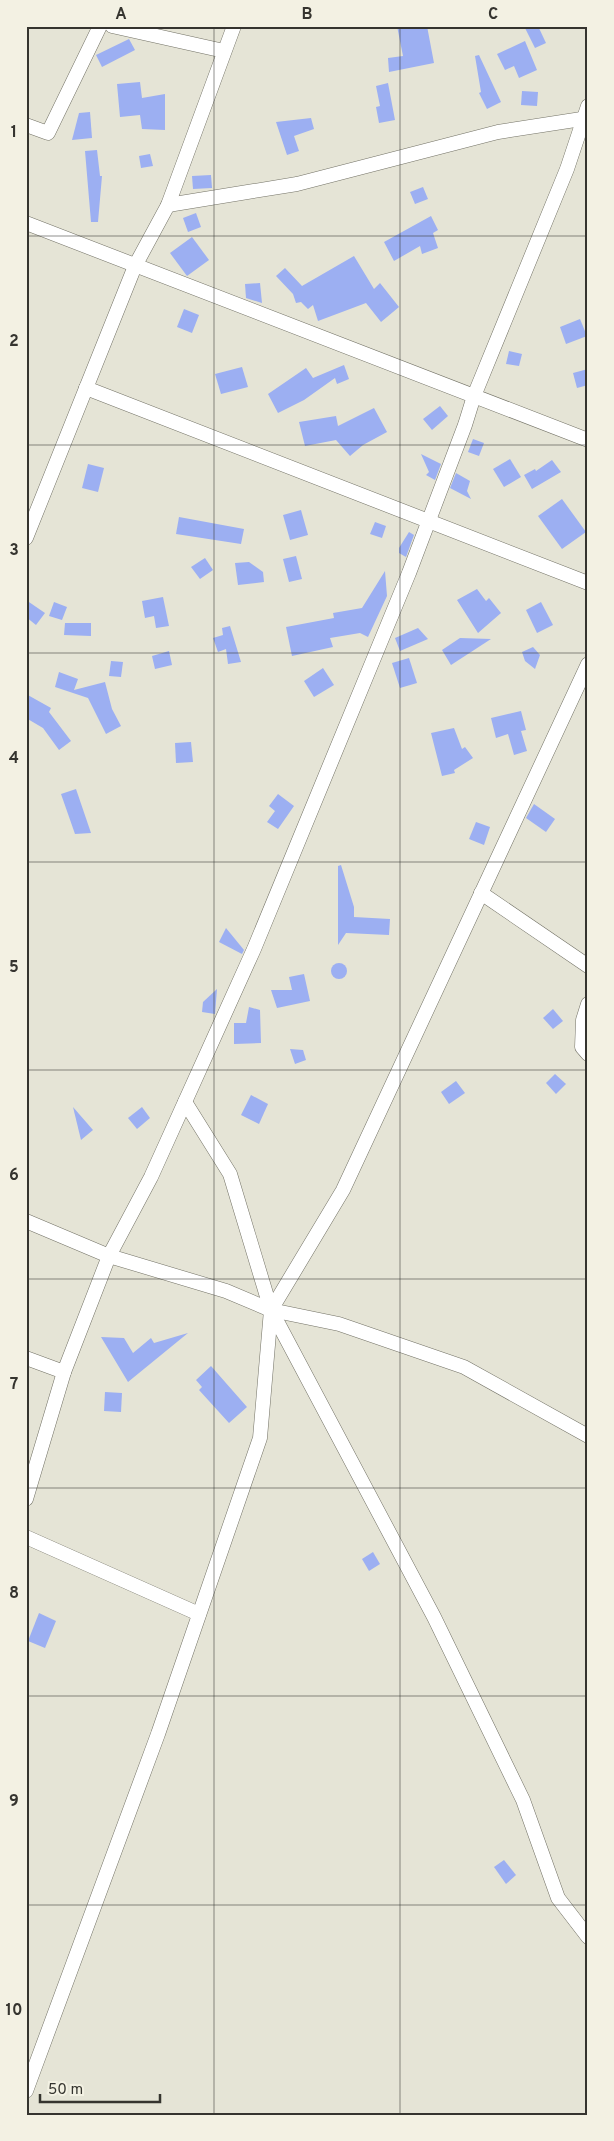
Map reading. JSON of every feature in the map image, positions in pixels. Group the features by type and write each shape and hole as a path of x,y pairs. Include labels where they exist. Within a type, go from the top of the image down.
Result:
{"street":[{"path":"26,125 48,133 100,26"},
{"path":"112,26 224,51"},
{"path":"26,538 135,266 168,205 234,26"},
{"path":"26,1499 64,1372 109,1256 151,1177 258,939 429,521 474,396 568,169 586,114 498,132 297,184 168,205"},
{"path":"26,223 588,440"},
{"path":"86,388 588,583"},
{"path":"26,2091 199,1614 260,1438 271,1310 343,1190 588,664"},
{"path":"481,893 588,966"},
{"path":"588,1004 584,1020 582,1047 588,1054"},
{"path":"185,1102 230,1174 271,1310 430,1609 524,1800 558,1898 588,1937"},
{"path":"26,1221 109,1256 226,1291 271,1310 339,1324 464,1367 588,1436"},
{"path":"26,1358 64,1372"},
{"path":"26,1537 199,1614"}],"building":[{"path":"397,26 427,26 434,63 389,72 388,58 403,56"},
{"path":"524,26 538,26 546,43 535,48"},
{"path":"129,39 135,50 102,67 96,55"},
{"path":"525,41 537,70 519,78 514,66 505,70 497,54"},
{"path":"479,55 501,102 487,109 479,93 481,92 475,56"},
{"path":"140,82 142,98 165,94 165,130 142,129 140,115 120,117 117,84"},
{"path":"388,83 395,120 379,123 376,107 380,106 376,86"},
{"path":"522,91 538,92 537,106 521,105"},
{"path":"90,112 92,138 72,140 79,113"},
{"path":"311,118 314,129 294,136 299,151 287,155 276,122"},
{"path":"97,150 100,176 102,176 98,222 91,222 85,151"},
{"path":"150,154 153,166 141,168 139,156"},
{"path":"211,175 212,188 193,189 192,176"},
{"path":"423,187 428,199 415,204 410,192"},
{"path":"196,213 201,227 188,232 183,218"},
{"path":"431,216 438,230 433,233 438,248 422,254 420,246 394,261 384,242"},
{"path":"192,237 209,260 187,276 170,253"},
{"path":"354,256 374,289 380,283 399,307 381,322 366,303 318,321 313,305 308,309 301,302 296,303 293,294 276,276 285,268 302,286"},
{"path":"260,283 262,303 246,298 245,284"},
{"path":"184,309 199,315 192,333 177,327"},
{"path":"580,319 587,336 566,344 560,327"},
{"path":"509,351 522,354 519,366 506,364"},
{"path":"344,365 349,379 337,384 335,378 304,400 278,413 268,394 306,368 313,378"},
{"path":"242,367 248,387 221,394 215,374"},
{"path":"588,369 588,385 577,388 573,373"},
{"path":"440,406 448,416 432,430 423,419"},
{"path":"374,408 387,432 363,445 350,456 336,440 305,446 299,422 336,416 338,426"},
{"path":"473,439 484,443 479,456 468,452"},
{"path":"421,454 441,464 435,480 426,475 429,472"},
{"path":"510,459 521,477 504,487 493,469"},
{"path":"552,460 561,472 532,489 524,475 535,469 536,471"},
{"path":"88,464 104,468 98,492 82,488"},
{"path":"456,473 470,481 467,491 471,499 450,488"},
{"path":"562,499 586,532 562,549 538,516"},
{"path":"301,510 308,535 290,540 283,515"},
{"path":"179,517 244,529 241,544 176,534"},
{"path":"375,522 386,526 382,538 370,534"},
{"path":"409,532 414,535 406,557 399,553 399,548"},
{"path":"296,556 302,579 289,582 283,559"},
{"path":"205,558 213,570 200,579 191,567"},
{"path":"249,562 263,572 264,582 238,585 235,563"},
{"path":"385,571 387,596 368,637 360,633 330,638 333,647 292,656 286,627 334,618 333,613 362,608"},
{"path":"477,589 486,601 489,598 501,613 478,633 457,600"},
{"path":"163,597 169,626 156,628 154,616 145,618 142,601"},
{"path":"26,600 45,613 36,625 26,617"},
{"path":"54,602 67,607 62,620 49,616"},
{"path":"541,602 553,625 537,633 526,610"},
{"path":"65,623 91,623 91,636 64,635"},
{"path":"230,626 241,662 228,664 226,649 218,652 213,638 223,635 222,628"},
{"path":"418,628 428,639 400,651 395,638"},
{"path":"460,638 491,639 451,665 442,650"},
{"path":"533,647 540,655 535,669 525,661 522,652"},
{"path":"169,651 172,665 155,669 152,656"},
{"path":"409,658 417,683 400,688 392,663"},
{"path":"111,661 123,662 121,677 109,676"},
{"path":"323,668 334,685 314,697 304,681"},
{"path":"59,672 78,679 74,690 105,682 112,709 121,726 106,734 88,698 55,687"},
{"path":"26,694 51,708 49,712 71,741 59,750 43,728 26,718"},
{"path":"521,711 526,730 521,731 527,751 514,755 508,734 496,738 491,718"},
{"path":"454,728 462,749 465,747 473,758 454,770 455,773 442,776 431,733"},
{"path":"191,742 193,762 176,763 175,743"},
{"path":"76,789 91,833 75,834 61,794"},
{"path":"278,794 294,806 278,829 267,822 275,811 269,806"},
{"path":"534,804 555,819 546,832 526,818"},
{"path":"476,822 490,827 484,845 469,839"},
{"path":"341,865 354,907 354,917 390,919 389,935 346,933 338,945 338,866"},
{"path":"226,928 244,950 242,954 219,942"},
{"path":"339,963 345,965 347,971 345,977 339,979 333,977 331,971 333,965"},
{"path":"304,974 310,1001 277,1008 271,990 292,990 289,977"},
{"path":"217,989 215,1014 202,1012 203,1002"},
{"path":"249,1007 260,1010 261,1043 234,1044 234,1023 246,1023"},
{"path":"553,1009 563,1021 553,1029 543,1018"},
{"path":"290,1049 303,1050 306,1060 295,1064"},
{"path":"555,1074 566,1084 556,1094 546,1083"},
{"path":"456,1081 465,1093 449,1104 441,1092"},
{"path":"251,1095 268,1104 259,1124 241,1115"},
{"path":"73,1107 93,1130 81,1140"},
{"path":"142,1107 150,1118 137,1129 128,1118"},
{"path":"188,1333 128,1382 101,1337 124,1338 133,1353 151,1338 154,1343"},
{"path":"211,1366 247,1407 229,1423 199,1390 202,1387 196,1380"},
{"path":"105,1392 122,1393 121,1412 104,1411"},
{"path":"373,1552 380,1564 369,1571 362,1559"},
{"path":"39,1613 56,1621 45,1648 28,1641"},
{"path":"504,1860 516,1875 506,1884 494,1867"}]}
